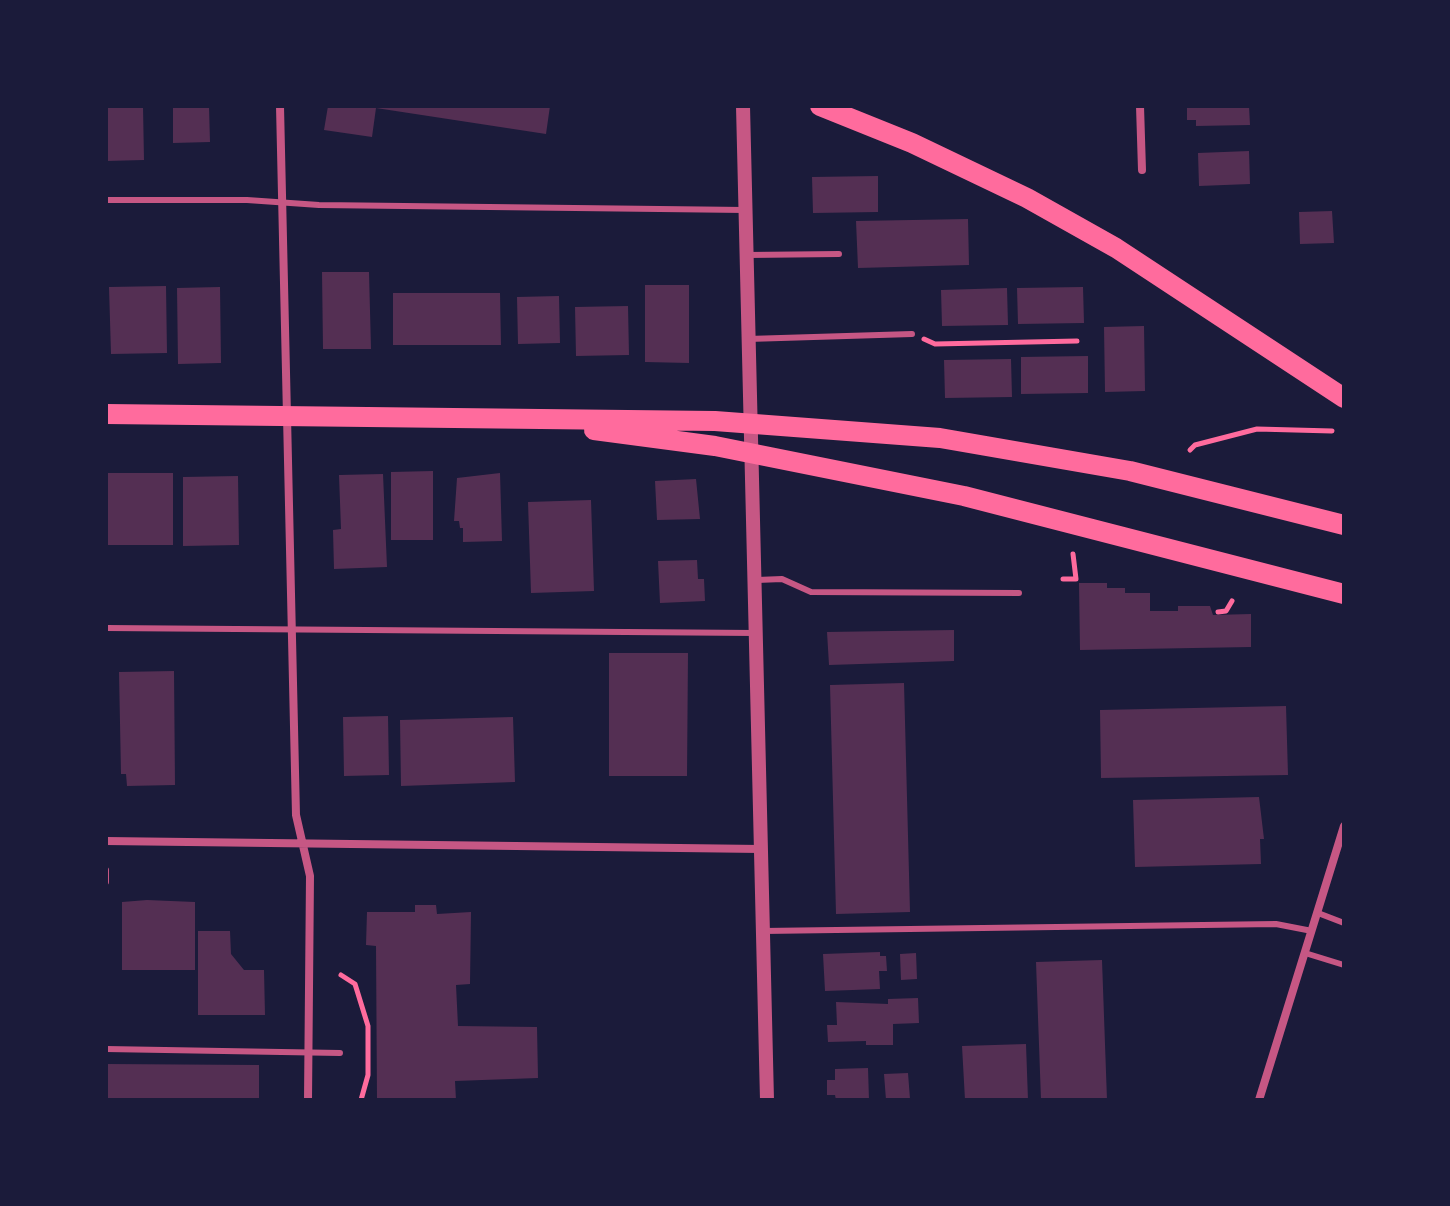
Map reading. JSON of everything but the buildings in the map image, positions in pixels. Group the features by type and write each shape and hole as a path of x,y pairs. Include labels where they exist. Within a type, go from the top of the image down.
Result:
{"main road":[{"path":"820,106 912,143 1039,205 1116,248 1344,398"},
{"path":"106,414 748,423 940,438 1130,471 1344,525"},
{"path":"555,422 622,436 750,453 964,496 1344,594"}],"street":[{"path":"280,106 296,815 310,876 308,1100"},
{"path":"743,106 748,423 767,1100"},
{"path":"1140,106 1142,170"},
{"path":"1259,1100 1344,826"},
{"path":"106,841 761,849"}],"lane":[{"path":"106,200 745,210"},
{"path":"747,255 839,254"},
{"path":"748,339 912,334"},
{"path":"753,580 782,579 811,592 1019,593"},
{"path":"106,628 755,633"},
{"path":"106,870 106,882"},
{"path":"1318,913 1344,923"},
{"path":"763,931 1276,924 1312,931"},
{"path":"1305,953 1344,965"},
{"path":"106,1049 340,1053"}],"path":[{"path":"912,334 935,344 1077,341"},
{"path":"1190,450 1195,445 1257,429 1332,431"},
{"path":"1063,579 1076,579 1073,554"},
{"path":"1218,612 1226,611 1232,601"},
{"path":"341,975 355,984 368,1026 368,1075 361,1100"}]}
